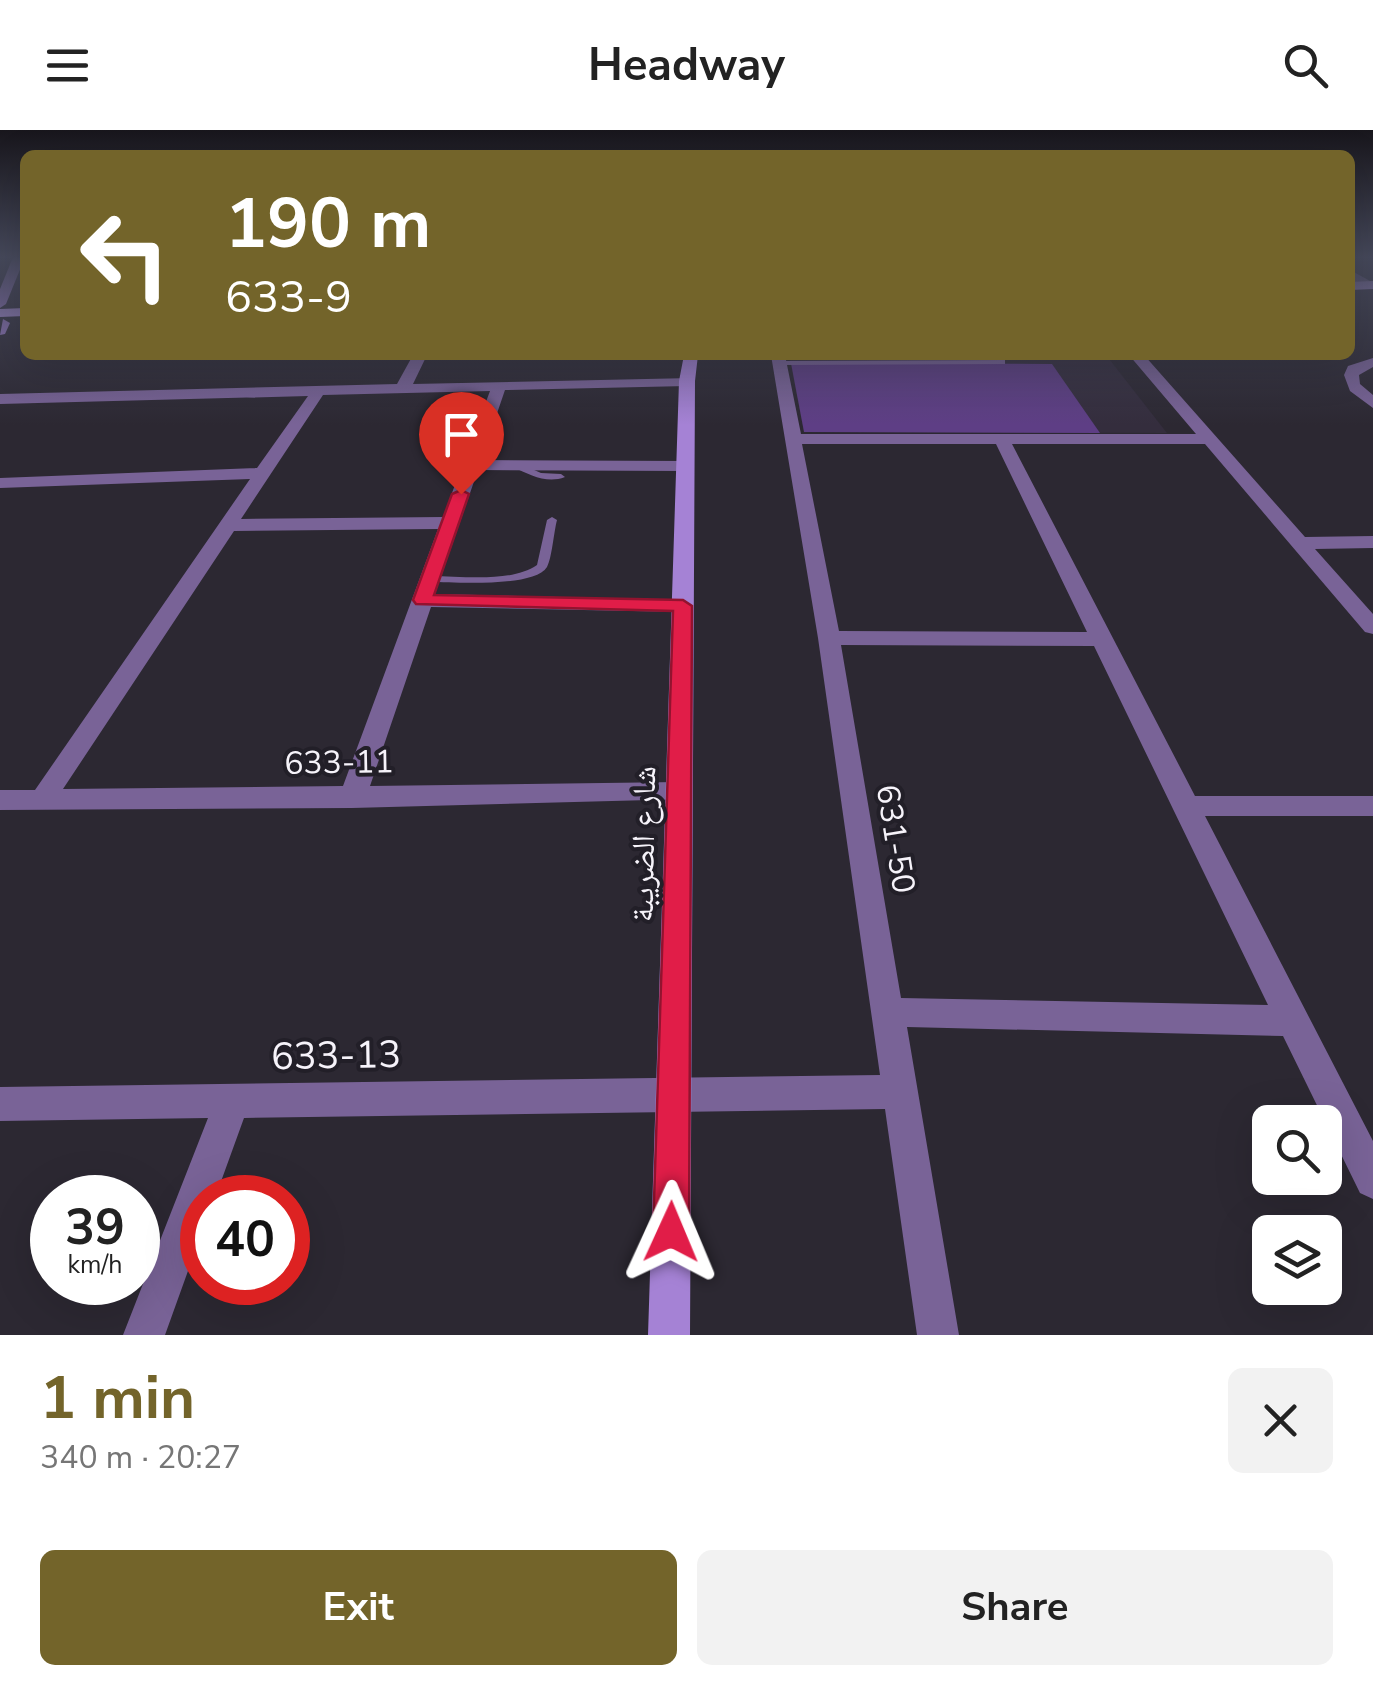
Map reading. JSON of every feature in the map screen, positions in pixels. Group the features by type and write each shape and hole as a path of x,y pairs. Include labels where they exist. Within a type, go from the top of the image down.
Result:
{"street":[{"path":"404,388 418,360"},
{"name":"631-50","path":"779,360 829,638 938,1335"},
{"path":"1140,360 1373,627"},
{"path":"1373,362 1353,368 1350,374 1352,385 1373,402"},
{"path":"0,399 500,386 689,368"},
{"name":"شارع الضريبة","path":"670,1335 689,368"},
{"path":"352,798 500,386"},
{"path":"42,800 318,390"},
{"path":"1001,438 1189,806 1373,1180"},
{"path":"796,439 1209,439"},
{"path":"471,466 686,466"},
{"path":"0,483 263,473"},
{"path":"228,525 450,523"},
{"path":"1300,543 1373,542"},
{"path":"427,590 683,606"},
{"path":"829,638 1101,639"},
{"name":"633-11","path":"0,800 679,792"},
{"path":"1189,806 1373,806"},
{"path":"888,1012 1296,1021"},
{"name":"633-13","path":"0,1104 901,1092"},
{"path":"144,1335 233,1099"}],"lane":[{"path":"853,360 1002,362"},
{"path":"516,465 538,476 561,477"},
{"path":"427,590 538,572 552,520"}],"shaded area":[{"path":"790,360 1110,360 1167,433 804,432"},
{"path":"791,363 1052,364 1100,433 804,432"}],"route":[{"path":"461,494 423,600 683,606 671,1232"}]}
